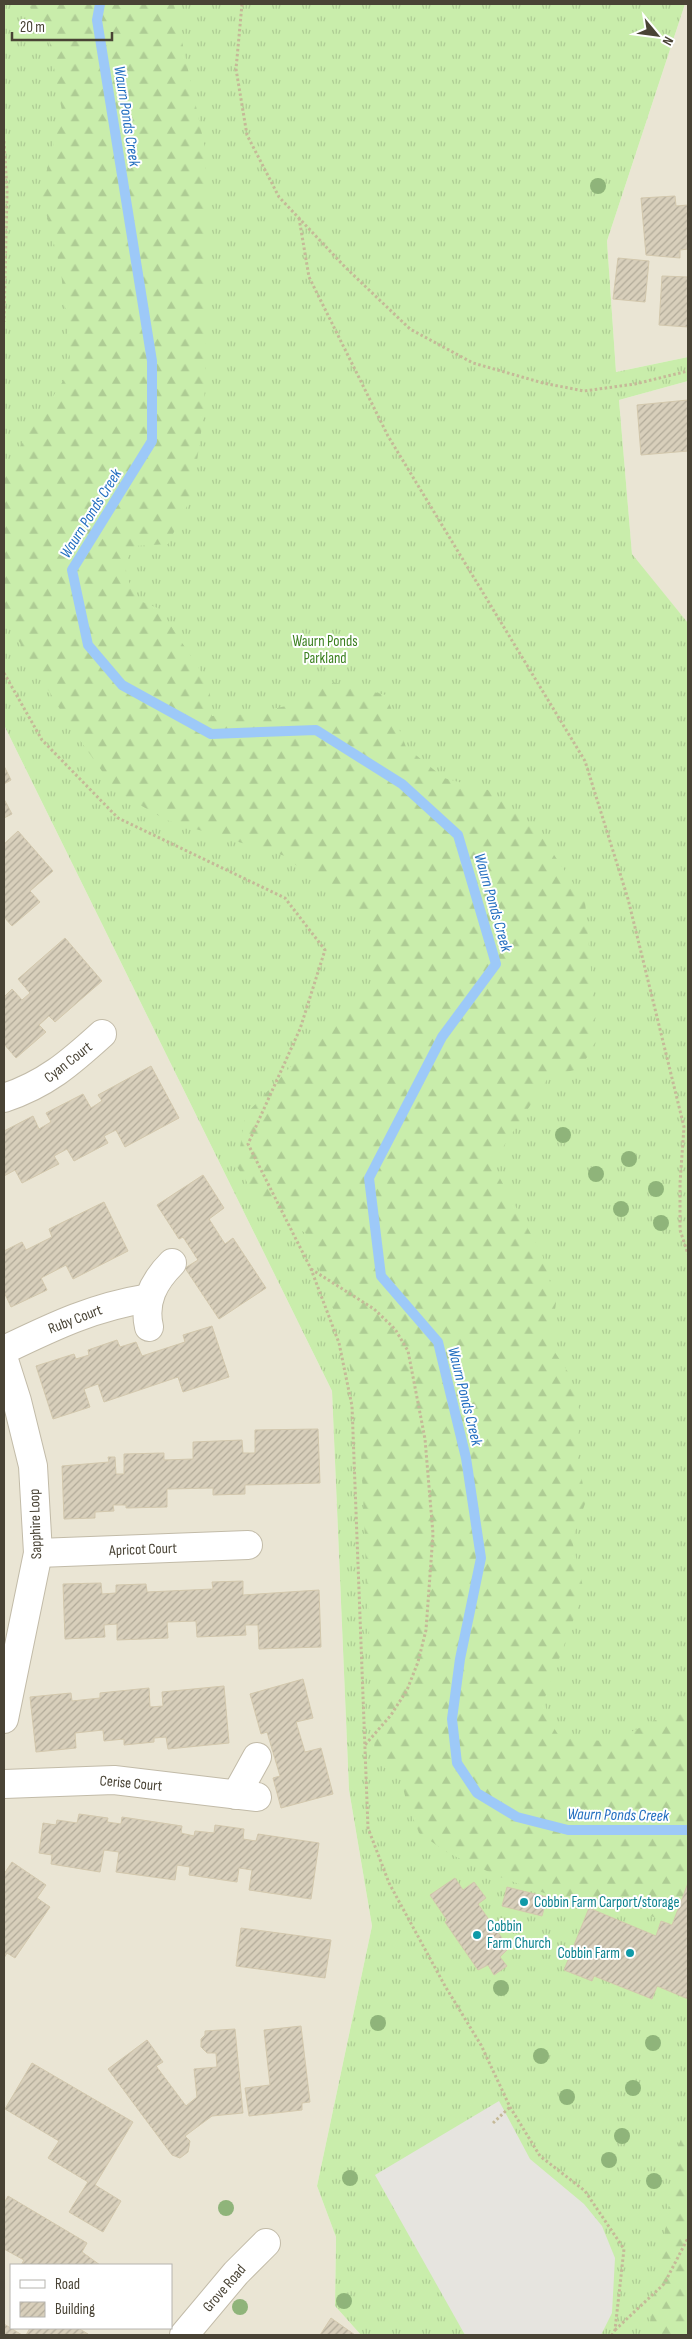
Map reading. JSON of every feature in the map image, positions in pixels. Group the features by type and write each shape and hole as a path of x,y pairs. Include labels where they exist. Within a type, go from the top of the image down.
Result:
{"street":[{"name":"Cyan Court","path":"4,1098 37,1086 61,1071 102,1034"},
{"path":"149,1327 147,1306 149,1298 160,1277 172,1263"},
{"name":"Ruby Court","path":"5,1363 71,1318 118,1304 149,1298"},
{"name":"Sapphire Loop","path":"4,1719 38,1553 32,1466 22,1419 5,1363"},
{"name":"Apricot Court","path":"38,1553 248,1545"},
{"name":"Cerise Court","path":"4,1784 114,1780 247,1796 257,1756"},
{"name":"Grove Road","path":"184,2335 236,2273 266,2243"}],"path":[{"path":"242,4 236,69 247,135 279,197 345,267 410,329 474,363 543,383 584,391 635,384 688,371"},
{"path":"4,141 8,191 4,322"},
{"path":"299,218 309,277 388,436 585,760 628,899 684,1127 680,1183 680,1230 688,1254"},
{"path":"4,672 42,740 118,818 285,898 325,950 300,1029 248,1144 311,1269 339,1343 352,1406 368,1828 389,1883 445,1986 481,2045 510,2107 540,2156 585,2191 624,2249 615,2330"},
{"path":"311,1269 374,1309 395,1329 408,1351 425,1439 434,1534 426,1630 418,1662 407,1690 391,1715 365,1746"},
{"path":"493,2123 510,2107"},
{"path":"612,2335 664,2284 688,2238"}],"shaded area":[{"path":"685,4 688,4 688,357 616,372 607,241"},
{"path":"688,381 688,623 632,555 619,400"},
{"path":"4,725 332,1391 349,1790 372,1926 317,2186 336,2237 335,2306 361,2335 4,2335"},
{"path":"499,2101 530,2159 584,2204 602,2226 615,2258 612,2313 601,2335 465,2335 375,2175"}],"green space":[{"name":"Waurn Ponds Parkland","path":"4,4 685,4 607,241 616,372 688,357 688,381 619,400 632,554 688,623 688,2335 361,2335 335,2306 336,2237 317,2186 372,1926 349,1790 332,1391 4,725"},
{"path":"27,4 174,4 205,148 208,270 204,412 192,496 168,544 135,546 125,562 127,578 138,600 160,609 209,684 212,716 251,714 286,706 328,681 386,695 406,747 444,778 488,790 538,831 585,901 595,1016 595,1044 580,1069 550,1075 492,1164 542,1254 556,1303 550,1345 568,1372 580,1412 577,1454 586,1501 572,1540 584,1591 544,1700 549,1720 559,1736 610,1742 660,1718 688,1713 688,1930 651,1916 572,1903 500,1877 448,1853 419,1833 406,1800 401,1779 375,1761 359,1408 344,1340 307,1234 265,1209 237,1167 245,1115 298,1059 371,991 371,927 285,856 166,820 116,791 70,726 11,628 4,623 4,471 71,369 61,271 41,193 62,111 47,29"},
{"path":"688,2123 688,2335 648,2335 679,2144"}],"building":[{"path":"675,196 676,206 688,205 688,249 680,250 680,258 646,255 641,198"},
{"path":"618,258 649,261 645,302 613,299"},
{"path":"662,276 688,277 688,327 659,325"},
{"path":"688,400 688,451 641,455 637,405"},
{"path":"4,766 11,780 4,784"},
{"path":"4,799 12,814 4,818"},
{"path":"18,831 53,871 30,891 40,902 12,926 4,917 4,844"},
{"path":"65,938 102,981 55,1022 49,1016 39,1025 46,1032 16,1058 4,1044 4,997 12,989 22,1000 30,993 18,979"},
{"path":"151,1066 179,1118 125,1147 116,1130 104,1136 108,1143 74,1161 67,1149 54,1156 59,1164 22,1183 15,1170 4,1176 4,1131 33,1116 39,1129 51,1122 46,1113 83,1094 91,1108 102,1101 98,1095"},
{"path":"203,1175 224,1208 209,1219 225,1244 233,1238 266,1288 219,1319 185,1268 198,1260 183,1237 179,1239 157,1205"},
{"path":"104,1202 128,1251 73,1279 66,1265 41,1278 47,1290 11,1307 4,1292 4,1251 22,1242 26,1250 52,1237 49,1229"},
{"path":"212,1326 229,1377 183,1392 178,1377 104,1402 98,1384 84,1389 90,1407 53,1419 36,1366 74,1354 76,1359 89,1355 88,1350 117,1340 120,1347 136,1342 142,1356 185,1342 183,1335"},
{"path":"318,1429 320,1483 245,1485 245,1494 213,1495 213,1488 167,1489 167,1507 126,1508 126,1505 113,1505 114,1511 95,1512 95,1518 64,1519 62,1466 109,1462 108,1457 115,1457 116,1474 124,1474 124,1454 164,1453 164,1460 193,1459 193,1442 242,1440 243,1453 255,1453 255,1430"},
{"path":"243,1581 243,1595 319,1590 321,1647 259,1649 258,1625 245,1625 246,1635 197,1637 196,1621 167,1622 168,1638 117,1640 117,1624 104,1625 105,1637 65,1639 63,1584 101,1583 102,1594 116,1593 116,1585 146,1584 147,1592 213,1589 212,1582"},
{"path":"303,1679 313,1718 296,1722 305,1752 321,1748 333,1794 281,1808 273,1778 280,1776 267,1732 261,1734 250,1694"},
{"path":"224,1686 229,1743 168,1749 166,1737 154,1738 154,1742 124,1745 124,1739 104,1741 103,1730 75,1733 76,1748 36,1752 30,1697 71,1693 72,1701 100,1698 100,1693 149,1688 150,1707 163,1706 162,1692"},
{"path":"79,1814 108,1818 107,1822 121,1824 122,1817 182,1826 181,1833 194,1836 195,1831 214,1833 215,1825 244,1829 243,1839 256,1841 258,1834 319,1843 311,1899 249,1890 252,1870 239,1868 237,1882 189,1875 190,1867 177,1865 175,1880 116,1872 119,1852 104,1850 100,1872 51,1864 52,1855 39,1853 43,1823 56,1825 57,1820 77,1823"},
{"path":"12,1862 46,1885 37,1898 50,1907 15,1958 7,1953 4,1958 4,1874"},
{"name":"Cobbin Farm Church","path":"455,1878 463,1890 474,1882 486,1898 478,1904 509,1948 500,1957 507,1966 494,1975 488,1965 478,1970 445,1922 447,1920 430,1895"},
{"name":"Cobbin Farm","path":"688,1883 688,1999 657,1986 652,1999 594,1976 592,1981 564,1970 589,1908 656,1936 661,1921 672,1925"},
{"name":"Cobbin Farm Carport/storage","path":"507,1887 547,1897 542,1916 502,1906"},
{"path":"241,1928 331,1940 325,1978 236,1966"},
{"path":"301,2026 310,2102 302,2103 302,2110 249,2116 245,2088 270,2085 264,2030"},
{"path":"235,2029 243,2113 212,2116 185,2136 190,2141 188,2152 180,2158 172,2155 108,2069 147,2040 163,2062 156,2066 186,2106 197,2097 194,2069 217,2067 216,2053 207,2053 201,2047 201,2039 205,2035 205,2031"},
{"path":"32,2063 133,2122 95,2185 121,2201 103,2232 69,2212 88,2182 48,2158 59,2141 5,2109"},
{"path":"8,2196 87,2243 82,2252 99,2264 22,2264 24,2260 4,2249 4,2203"},
{"path":"331,2318 355,2335 320,2335"},
{"path":"4,2324 22,2335 4,2335"},
{"path":"29,2329 80,2329 88,2334 26,2335"}],"waterway":[{"name":"Waurn Ponds Creek","path":"100,4 97,20 152,361 152,441 72,570 88,645 122,685 211,734 316,730 402,784 458,835 496,964 442,1037 369,1178 381,1276 438,1342 466,1458 481,1558 460,1659 452,1719 457,1763 477,1793 517,1817 568,1830 688,1830"}],"place":[{"name":"Cobbin Farm Carport/storage","path":"524,1902"},
{"name":"Cobbin Farm Church","path":"477,1935"},
{"name":"Cobbin Farm","path":"630,1953"}]}
